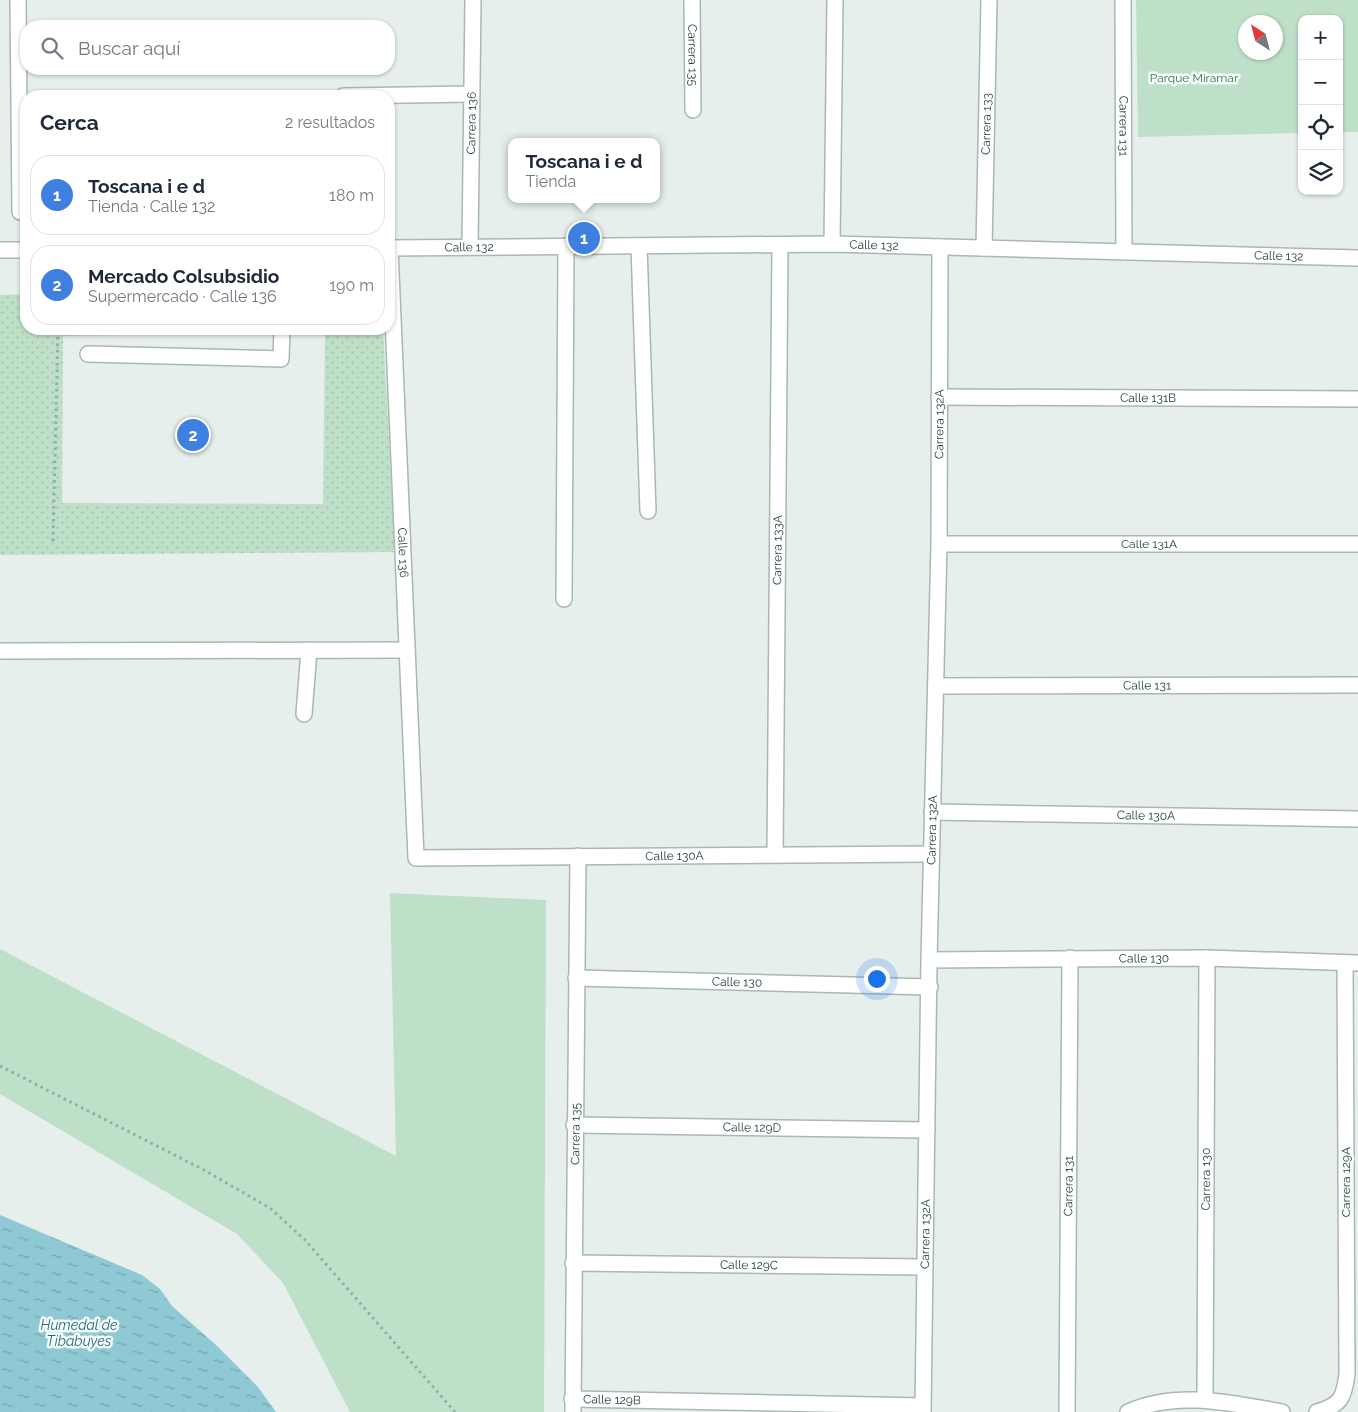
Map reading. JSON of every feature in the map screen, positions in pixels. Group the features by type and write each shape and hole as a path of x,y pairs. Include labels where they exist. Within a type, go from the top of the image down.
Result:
{"street":[{"path":"18,0 20,40"},
{"name":"Carrera 136","path":"470,247 473,0"},
{"name":"Carrera 135","path":"692,0 693,110"},
{"path":"832,244 835,0"},
{"name":"Carrera 133","path":"984,248 990,0"},
{"name":"Carrera 131","path":"1123,0 1124,252"},
{"path":"22,75 22,90"},
{"path":"395,95 472,94"},
{"name":"Calle 132","path":"395,248 832,244 1358,258"},
{"name":"Carrera 133A","path":"775,855 780,245"},
{"path":"564,599 566,246"},
{"path":"639,246 648,511"},
{"name":"Carrera 132A","path":"923,1409 929,960 939,544 940,247"},
{"path":"0,250 20,250"},
{"path":"88,354 281,359 282,335"},
{"name":"Calle 136","path":"393,335 416,858"},
{"name":"Calle 131B","path":"938,397 1358,399"},
{"name":"Calle 131A","path":"939,544 1358,544"},
{"path":"304,714 309,650"},
{"path":"0,651 407,650"},
{"name":"Calle 131","path":"936,686 1358,685"},
{"name":"Calle 130A","path":"932,812 1358,819"},
{"name":"Calle 130A","path":"416,858 931,854"},
{"name":"Carrera 135","path":"572,1406 578,856"},
{"name":"Carrera 131","path":"1067,1412 1070,958"},
{"name":"Calle 130","path":"929,960 1207,958 1352,963"},
{"name":"Carrera 130","path":"1204,1399 1207,958"},
{"name":"Carrera 129A","path":"1317,1412 1331,1408 1340,1400 1345,1390 1347,1374 1352,963"},
{"name":"Calle 130","path":"576,978 930,987"},
{"name":"Calle 129D","path":"574,1126 927,1130"},
{"name":"Calle 129C","path":"573,1263 925,1267"},
{"path":"1128,1412 1147,1403 1204,1399 1282,1412"},
{"name":"Calle 129B","path":"572,1406 923,1409"}],"path":[{"path":"54,541 58,335"},
{"path":"0,1066 204,1170 270,1208 305,1240 455,1412"}],"green space":[{"name":"Parque Miramar","path":"1136,0 1358,0 1358,132 1343,132 1343,15 1298,15 1298,133 1138,137"},
{"path":"20,294 20,335 124,335 63,336 62,503 323,504 325,335 383,335 395,552 0,555 0,295"},
{"path":"390,893 546,900 544,1412 350,1412 283,1283 237,1234 0,1094 0,949 396,1156"}],"water":[{"name":"Humedal de Tibabuyes","path":"0,1215 142,1275 160,1289 172,1306 217,1346 257,1386 276,1412 0,1412"}],"place":[{"name":"Toscana i e d","path":"584,238"},
{"name":"Mercado Colsubsidio","path":"193,435"}]}
